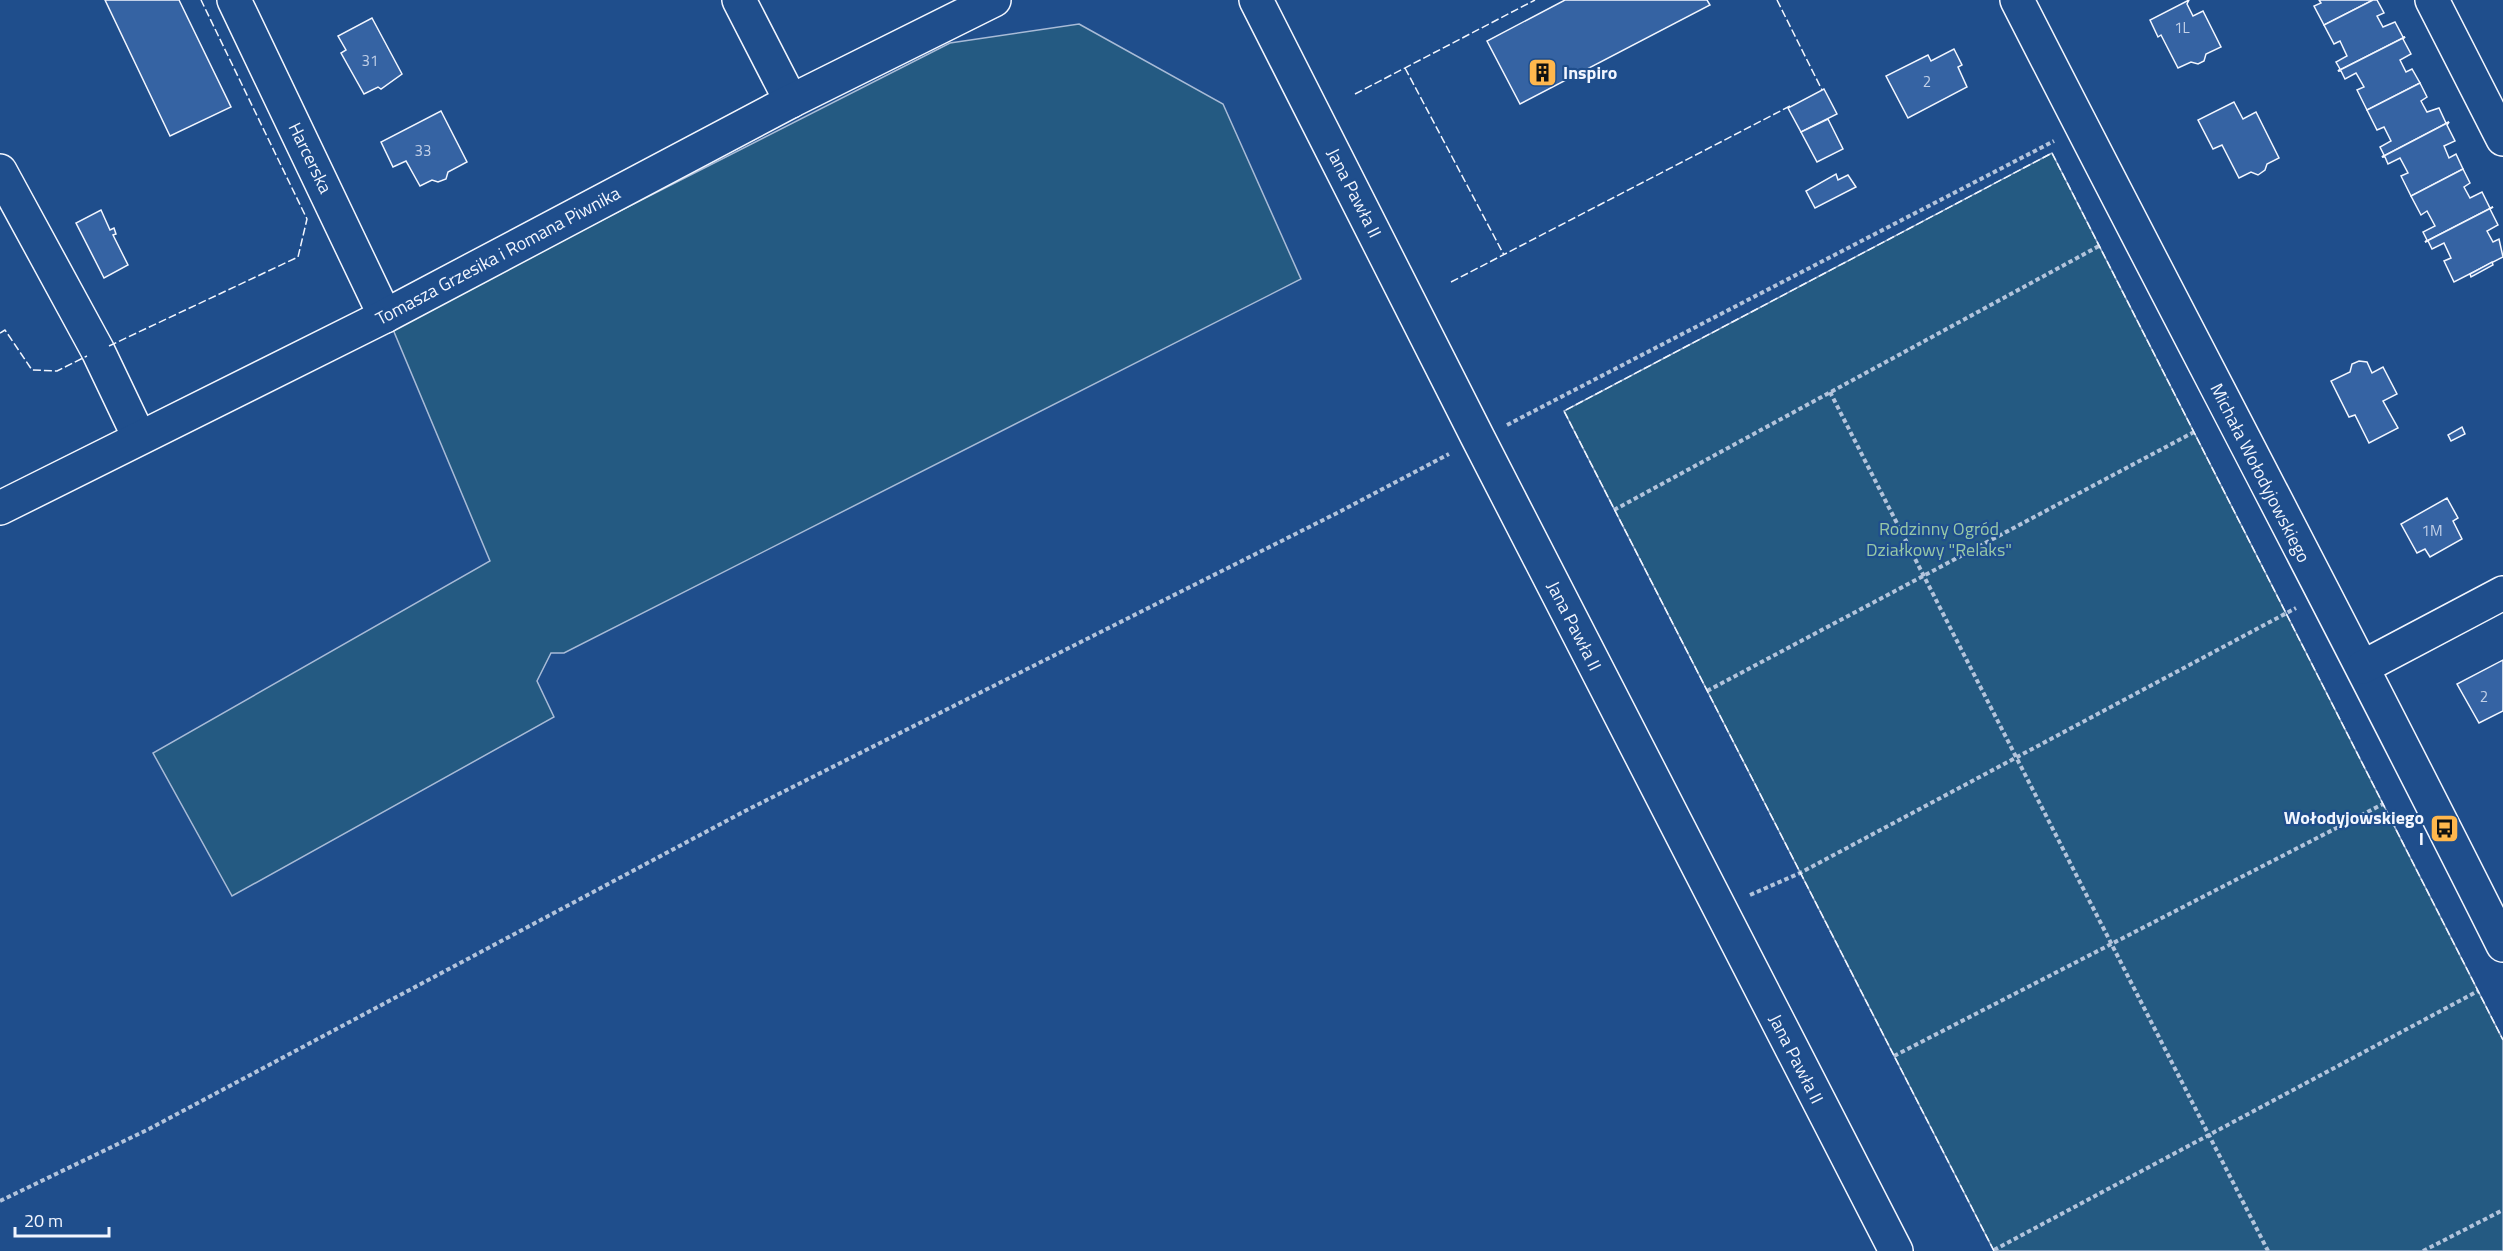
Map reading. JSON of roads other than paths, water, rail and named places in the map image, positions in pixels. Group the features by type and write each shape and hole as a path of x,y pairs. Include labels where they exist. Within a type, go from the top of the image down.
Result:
{"street":[{"name":"Harcerska","path":"234,0 385,316"},
{"path":"739,0 791,101"},
{"name":"Tomasza Grzesika i Romana Piwnika","path":"0,508 385,316 791,101 994,0"},
{"name":"Jana Pawła II","path":"1256,0 1478,438 1896,1251"},
{"name":"Michała Wołodyjowskiego","path":"2017,0 2322,595 2363,667 2503,945"},
{"path":"2432,0 2503,139"},
{"path":"0,171 98,351 139,437"},
{"path":"2363,667 2503,593"}],"place":[{"name":"Inspiro","path":"1542,73"},
{"name":"Wołodyjowskiego I","path":"2445,828"}],"park label":[{"name":"Rodzinny Ogród Działkowy \"Relaks\"","path":"1939,539"}]}
